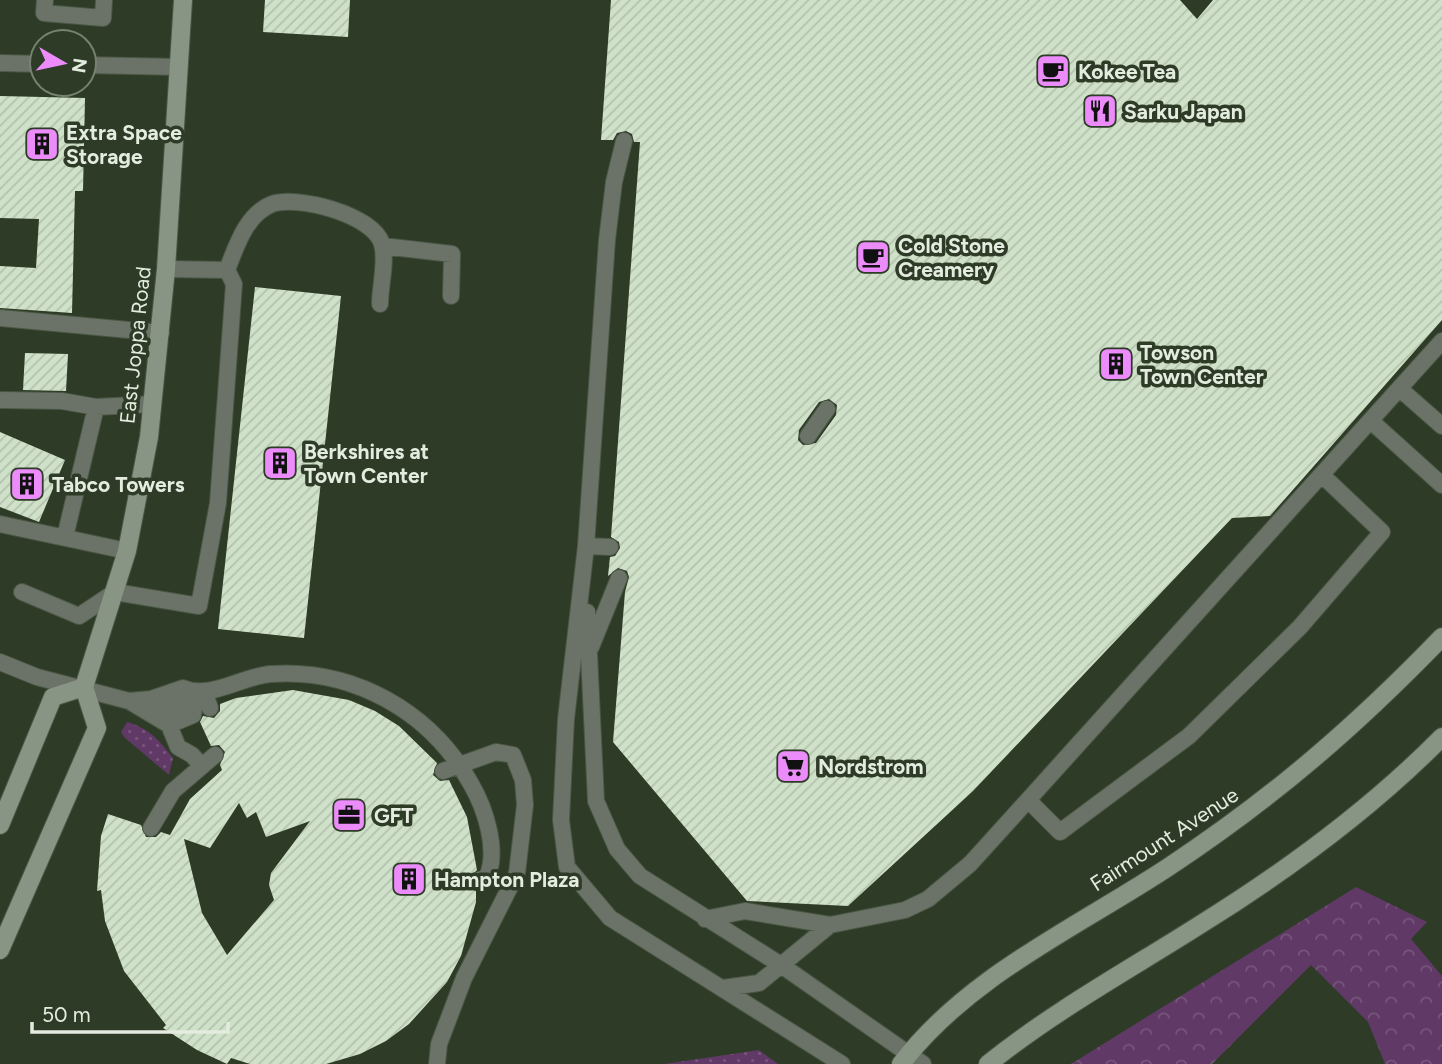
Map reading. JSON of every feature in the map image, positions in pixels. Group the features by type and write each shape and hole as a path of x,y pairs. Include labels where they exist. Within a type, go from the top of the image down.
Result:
{"main road":[{"name":"East Joppa Road","path":"84,687 127,551 153,404 166,269 183,0"},
{"name":"Fairmount Avenue","path":"911,1060 947,1015 1037,947 1168,867 1283,787 1335,743 1442,637"},
{"path":"0,825 53,697 84,687 97,728 0,950"},
{"path":"988,1064 1051,1017 1199,926 1333,834 1442,737"}],"lane":[{"path":"45,0 44,13 103,18 104,0"},
{"path":"0,63 28,64"},
{"path":"98,65 179,67"},
{"path":"624,141 614,182 607,240 586,546 566,719 561,820 567,867 610,918 842,1064"},
{"path":"22,592 79,616 116,592 199,606 218,503 234,284 227,270 241,235 271,205 290,202 307,204 361,219 376,232 383,246 380,297"},
{"path":"383,246 452,254 451,296"},
{"path":"166,269 227,270"},
{"path":"0,318 161,332"},
{"path":"705,919 745,911 830,925 884,916 928,899 970,864 1442,342"},
{"path":"1401,389 1442,426"},
{"path":"0,401 62,401 96,407 153,404"},
{"path":"65,537 96,407"},
{"path":"808,436 827,409"},
{"path":"1372,422 1442,485"},
{"path":"1028,800 1060,832 1189,736 1300,627 1382,532 1322,476"},
{"path":"0,524 127,551"},
{"path":"586,546 610,547"},
{"path":"586,546 587,655 596,801 617,849 640,876 781,965 911,1060"},
{"path":"587,655 619,578"},
{"path":"0,662 37,677 84,687 129,701 169,725 178,747 192,755 200,764"},
{"path":"129,701 151,699 183,688 200,692 270,674 327,678 355,684 401,707 433,731 464,771 479,798 491,845 491,867 487,877 477,881"},
{"path":"200,692 210,708"},
{"path":"169,725 193,715 200,692"},
{"path":"437,1064 439,1044 464,978 517,873 525,805 523,780 513,755 496,752 443,771"},
{"path":"151,828 173,791 200,764 215,755"},
{"path":"723,988 759,983 830,925"}],"green space":[{"path":"127,722 148,731 173,758 169,775 125,738 121,732"},
{"path":"1356,887 1427,922 1411,939 1442,976 1442,1064 1385,1064 1368,1022 1311,965 1212,1064 1071,1064"},
{"path":"759,1050 778,1064 664,1064"}],"building":[{"path":"265,0 350,0 348,37 263,32"},
{"name":"Towson Town Center","path":"611,0 1180,0 1197,19 1213,0 1442,0 1442,320 1270,516 1232,518 973,791 848,906 747,901 613,742 625,592 629,577 627,571 618,568 608,576 610,557 615,556 620,548 619,542 611,537 640,142 634,142 632,134 626,131 617,133 613,140 601,140","holes":["829,399 837,405 836,415 816,443 803,445 798,440 799,430 819,402"]},
{"name":"Extra Space Storage","path":"0,96 85,98 83,191 75,191 72,313 0,308 0,266 36,268 39,219 0,218"},
{"name":"Berkshires at Town Center","path":"255,287 341,296 304,638 218,629"},
{"path":"25,353 68,354 66,391 23,390"},
{"name":"Tabco Towers","path":"0,432 65,460 39,522 0,507"},
{"name":"Hampton Plaza","path":"293,690 349,700 375,711 399,726 437,763 433,775 440,781 449,780 467,817 477,870 467,880 470,889 476,891 476,902 461,956 447,982 409,1024 386,1041 360,1054 326,1064 250,1064 231,1058 227,1064 197,1050 163,1028 166,1025 124,971 105,921 101,890 97,891 101,836 108,814 141,825 146,837 156,837 161,832 170,835 190,799 222,770 220,765 225,752 219,745 211,746 200,722 203,716 214,718 220,711 220,704 236,698","holes":["239,803 247,818 256,812 266,837 310,821 271,873 269,885 274,900 227,955 202,913 184,839 210,848"]}],"place":[{"name":"Kokee Tea","path":"1053,71"},
{"name":"Sarku Japan","path":"1100,111"},
{"name":"Extra Space Storage","path":"42,144"},
{"name":"Cold Stone Creamery","path":"873,257"},
{"name":"Towson Town Center","path":"1116,364"},
{"name":"Berkshires at Town Center","path":"280,463"},
{"name":"Tabco Towers","path":"27,484"},
{"name":"Nordstrom","path":"793,766"},
{"name":"GFT","path":"349,815"},
{"name":"Hampton Plaza","path":"409,879"}]}
